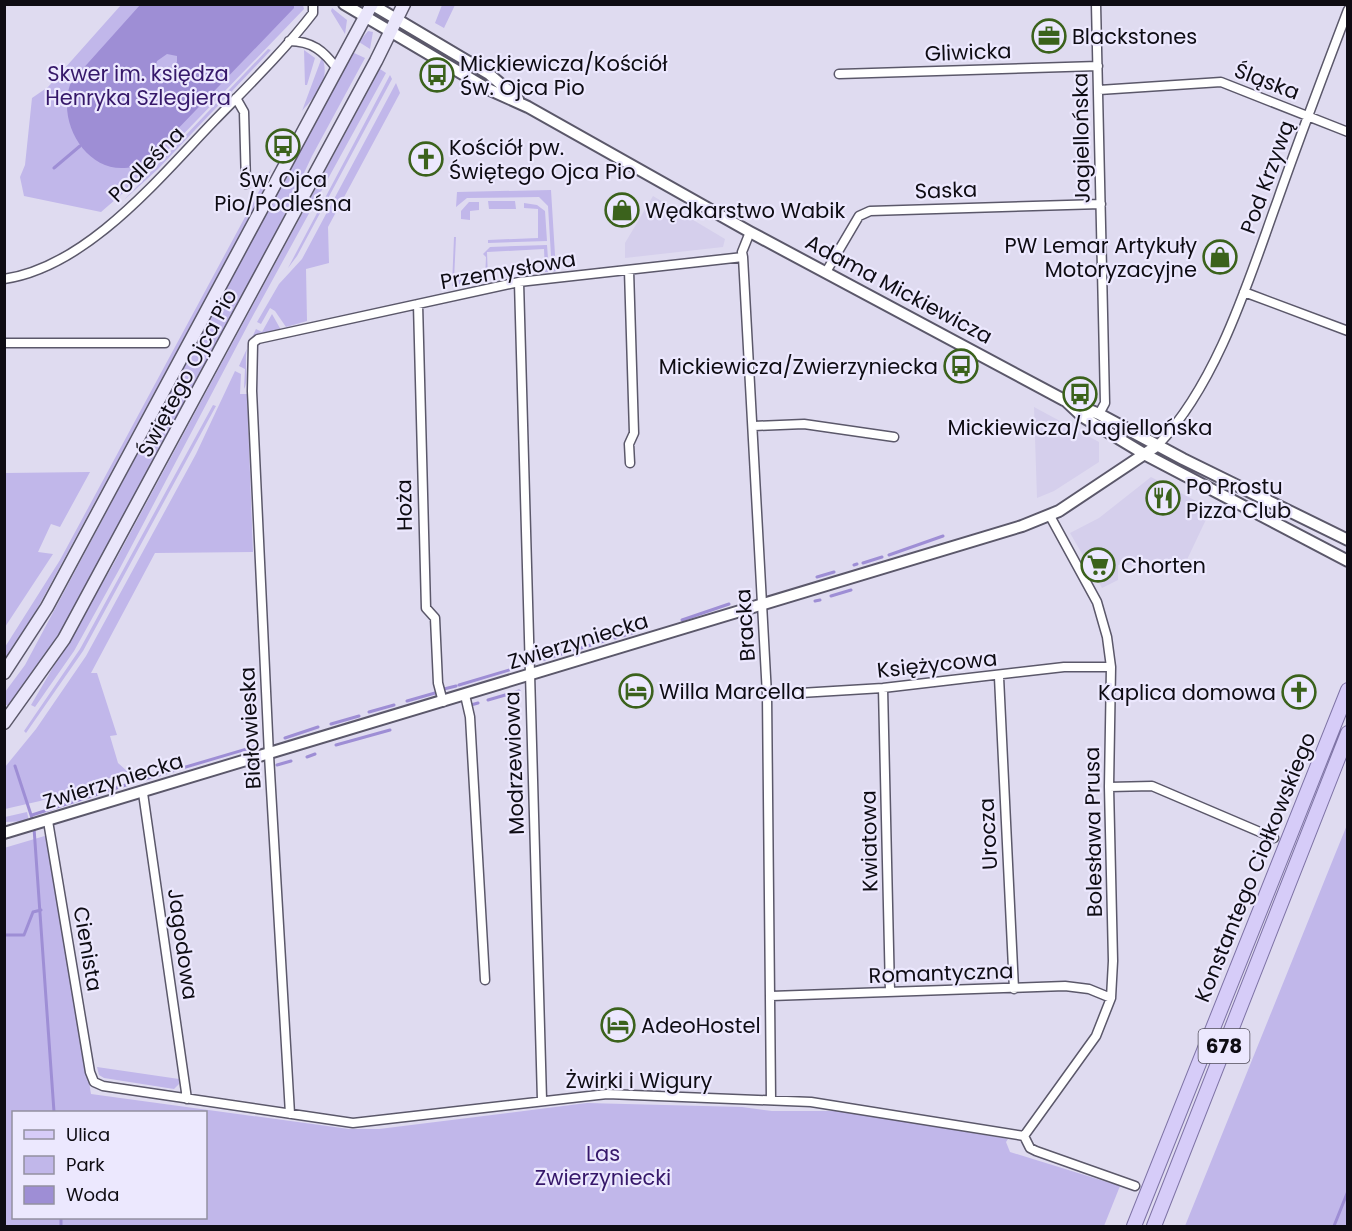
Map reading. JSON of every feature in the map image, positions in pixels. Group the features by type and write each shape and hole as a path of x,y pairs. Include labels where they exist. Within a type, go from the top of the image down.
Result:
{"main road":[{"name":"Świętego Ojca Pio","path":"4,723 9,711 64,639 391,33 404,4"},
{"name":"Świętego Ojca Pio","path":"4,673 47,607 371,5"},
{"name":"Konstantego Ciołkowskiego","path":"1134,1227 1347,690"},
{"name":"Konstantego Ciołkowskiego","path":"1154,1227 1347,733"}],"street":[{"name":"Podleśna","path":"4,279 57,261 84,243 146,192 289,42 313,13 313,4"},
{"name":"Adama Mickiewicza","path":"344,4 488,89 528,107 750,232 1064,400 1100,414 1347,540"},
{"name":"Jagiellońska","path":"1096,4 1105,403 1100,414"},
{"name":"Adama Mickiewicza","path":"371,5 489,74 528,107"},
{"name":"Pod Krzywą","path":"1158,445 1172,430 1214,363 1244,292 1347,10"},
{"path":"289,42 301,41 317,47 337,69"},
{"name":"Gliwicka","path":"839,74 1098,66"},
{"name":"Śląska","path":"1099,90 1221,82 1347,132"},
{"path":"236,98 244,112 246,184"},
{"name":"Saska","path":"826,272 859,216 870,211 1101,204"},
{"path":"743,257 742,252 750,232"},
{"name":"Przemysłowa","path":"255,340 519,282 743,257"},
{"name":"Bracka","path":"743,257 767,695 771,1099"},
{"path":"629,270 638,420 629,444 630,463"},
{"name":"Modrzewiowa","path":"519,282 542,1100"},
{"path":"1244,292 1347,331"},
{"name":"Hoża","path":"418,304 426,608 435,618 438,683 443,702"},
{"name":"Białowieska","path":"255,340 251,350 251,370 269,755 290,1114"},
{"path":"4,344 165,343"},
{"name":"Adama Mickiewicza","path":"1064,400 1083,417 1146,455 1347,561"},
{"path":"754,426 804,424 894,437"},
{"name":"Zwierzyniecka","path":"6,832 143,793 762,606 1050,516 1158,445"},
{"path":"1206,485 1205,477 1212,473"},
{"name":"Bolesława Prusa","path":"1024,1136 1096,1036 1111,998 1113,961 1109,787 1110,668 1107,637 1097,602 1050,516"},
{"name":"Księżycowa","path":"767,695 883,688 999,677 1064,667 1110,668"},
{"name":"Urocza","path":"999,677 1014,989"},
{"name":"Kwiatowa","path":"883,688 890,992"},
{"path":"465,695 470,717 485,980"},
{"path":"1109,787 1152,786 1274,838"},
{"name":"Jagodowa","path":"143,793 187,1100"},
{"name":"Cienista","path":"45,822 90,1072 94,1082"},
{"name":"Romantyczna","path":"771,996 1065,986 1089,989 1111,998"},
{"name":"Żwirki i Wigury","path":"94,1082 103,1086 187,1100 353,1123 607,1094 811,1102 1024,1136"},
{"path":"1024,1136 1030,1148 1036,1151 1136,1186"}],"shaded area":[{"path":"653,196 725,239 723,247 625,258 625,243"},
{"path":"1034,407 1099,442 1099,462 1054,491 1037,498"},
{"path":"1151,477 1211,509 1184,566 1118,565 1118,580 1102,588 1070,533 1099,518"}],"green space":[{"name":"Skwer im. księdza Henryka Szlegiera","path":"121,5 303,5 304,9 145,174 101,212 24,196 20,177 25,165 32,98 48,87"},
{"path":"442,5 455,5 444,28 435,23"},
{"path":"332,8 347,20 345,34 331,11"},
{"path":"368,31 373,32 370,49 359,42"},
{"path":"268,49 271,50 158,169 124,200"},
{"path":"304,50 315,58 307,85 305,85"},
{"path":"352,52 365,58 312,156 267,252 51,649 12,705 5,705 5,692 25,665"},
{"path":"322,57 325,73 321,87 302,111"},
{"path":"380,69 386,73 250,321 120,568 74,651 35,707 31,705 113,565"},
{"path":"390,75 392,79 297,256 288,268"},
{"path":"396,83 400,93 328,227 329,263 306,269 307,321 286,327 275,311 270,308 261,324 257,322 279,284 302,259"},
{"path":"271,169 266,186 30,622 5,661 5,647 60,560"},
{"path":"551,190 556,271 552,272 548,206 539,197 467,198 456,207 457,192"},
{"path":"488,201 515,201 516,209 489,209"},
{"path":"469,202 479,202 479,210 470,211 470,220 461,219 461,211"},
{"path":"524,203 537,205 545,211 547,241 488,243 488,240 538,238 538,209 524,208"},
{"path":"454,237 456,237 454,280 465,280 465,283 452,286"},
{"path":"547,245 549,272 545,272 544,249 487,252 488,279 485,279 486,257 483,254 490,247"},
{"path":"272,314 281,330 260,334 251,341 256,329 262,332"},
{"path":"247,348 244,389 245,369 239,366"},
{"path":"235,371 241,374 240,394 247,394 253,552 155,553 91,673 97,673 117,735 110,736 118,763 128,772 40,801 5,809 5,767 36,729 86,656 196,454"},
{"path":"213,405 216,406 83,651 26,733 24,731 80,649"},
{"path":"90,472 60,527 51,524 38,552 53,554 5,627 5,473"},
{"path":"27,812 29,821 5,822 5,817"},
{"path":"1347,825 1347,1226 1185,1226 1336,852"},
{"name":"Las Zwierzyniecki","path":"48,835 91,1094 349,1129 379,1129 587,1103 742,1107 772,1111 844,1111 1008,1139 1006,1142 1010,1152 1120,1186 1104,1226 5,1226 4,848"},
{"path":"97,1067 179,1079 179,1084 174,1089 104,1078 99,1075"}],"water":[{"name":"Skwer im. księdza Henryka Szlegiera","path":"294,4 294,8 147,161 129,168 112,167 96,160 74,135 68,118 67,100 71,82 140,5","holes":["167,54 177,56 177,62 165,76 156,76 154,71 157,61"]}],"waterway":[{"path":"54,168 80,146"},
{"path":"889,555 943,536"},
{"path":"863,563 882,557"},
{"path":"817,577 834,572"},
{"path":"831,596 851,590"},
{"path":"815,601 820,600"},
{"path":"682,620 729,604"},
{"path":"615,638 635,632"},
{"path":"598,643 606,640"},
{"path":"541,660 591,645"},
{"path":"459,685 519,667"},
{"path":"444,689 456,686"},
{"path":"488,700 519,691"},
{"path":"407,701 435,693"},
{"path":"471,705 478,703"},
{"path":"369,712 394,705"},
{"path":"331,724 359,716"},
{"path":"285,738 318,727"},
{"path":"336,745 390,730"},
{"path":"145,779 257,746"},
{"path":"307,757 315,754"},
{"path":"277,765 291,761"},
{"path":"15,766 33,821"},
{"path":"32,815 132,783"},
{"path":"34,828 54,1111"},
{"path":"4,935 24,935 33,912 41,910"},
{"path":"1334,1226 1348,1191"},
{"path":"61,1219 61,1226"}],"place":[{"name":"Blackstones","path":"1049,36"},
{"name":"Mickiewicza/Kościół Św. Ojca Pio","path":"437,75"},
{"name":"Św. Ojca Pio/Podleśna","path":"283,146"},
{"name":"Kościół pw. Świętego Ojca Pio","path":"426,159"},
{"name":"Wędkarstwo Wabik","path":"622,210"},
{"name":"PW Lemar Artykuły Motoryzacyjne","path":"1220,257"},
{"name":"Mickiewicza/Zwierzyniecka","path":"961,366"},
{"name":"Mickiewicza/Jagiellońska","path":"1080,394"},
{"name":"Po Prostu Pizza Club","path":"1163,498"},
{"name":"Chorten","path":"1098,565"},
{"name":"Willa Marcella","path":"636,691"},
{"name":"Kaplica domowa","path":"1299,692"},
{"name":"AdeoHostel","path":"618,1025"}]}
